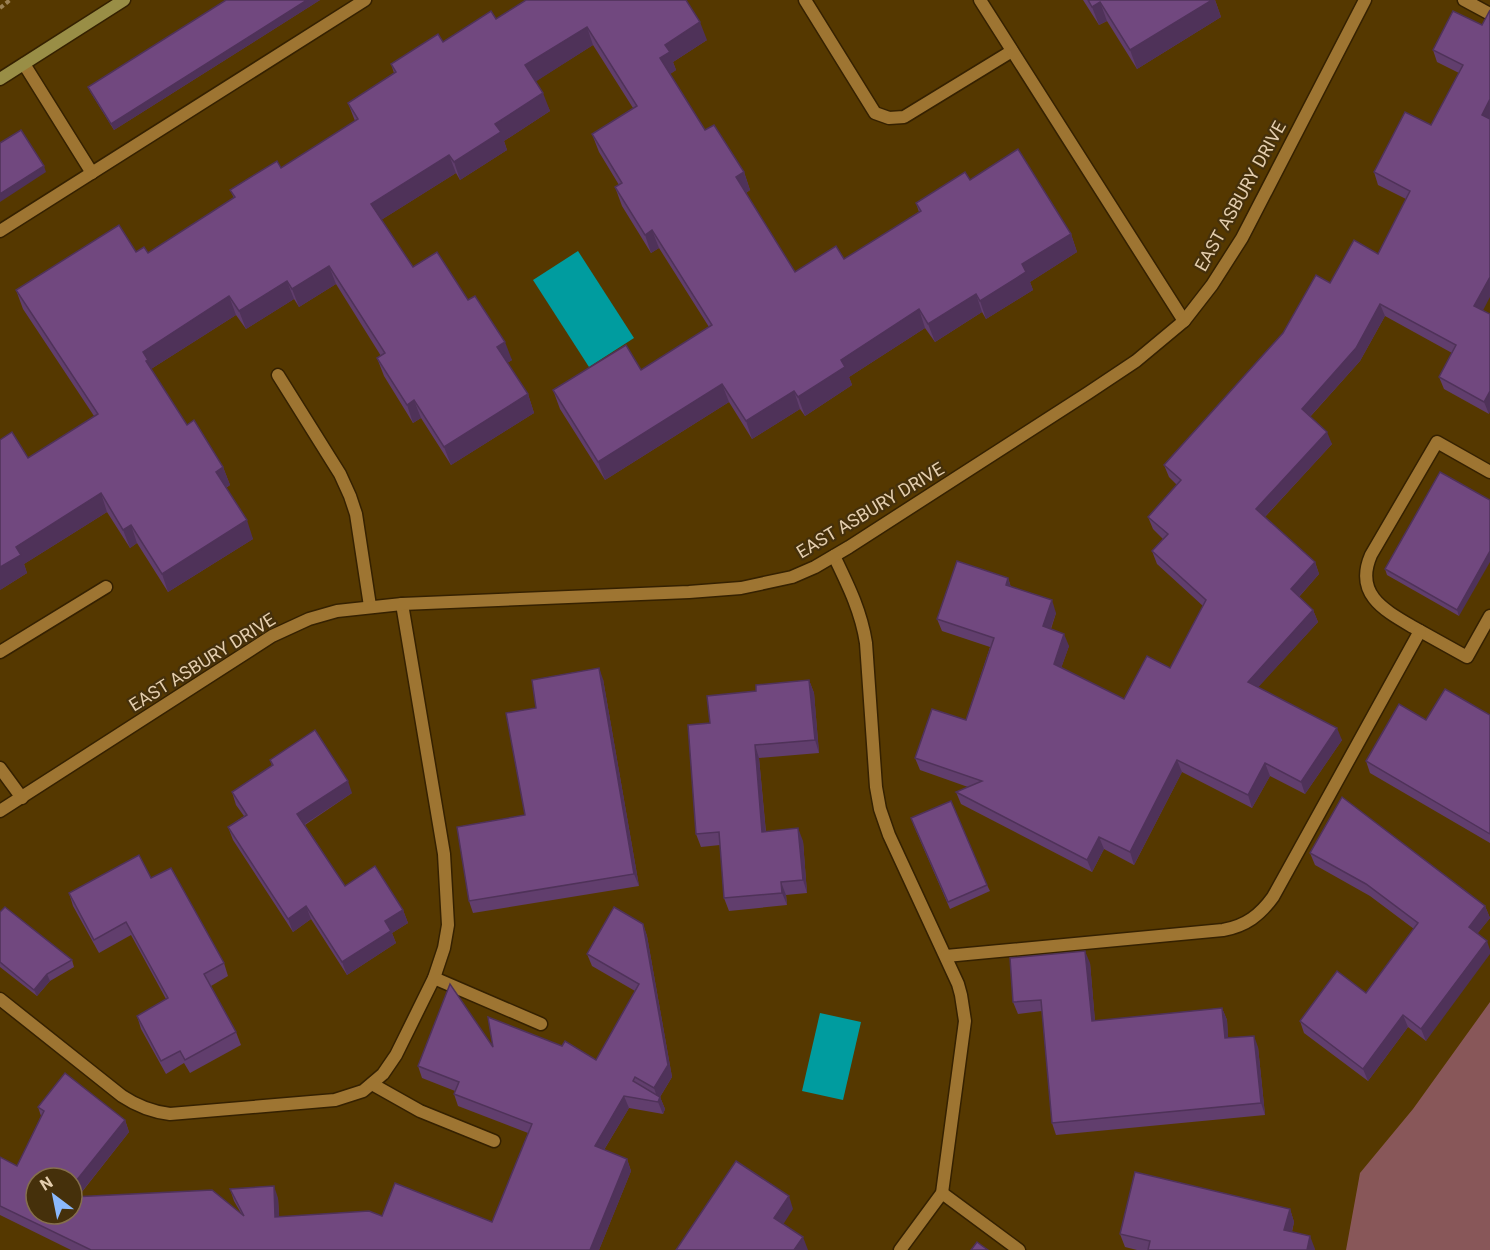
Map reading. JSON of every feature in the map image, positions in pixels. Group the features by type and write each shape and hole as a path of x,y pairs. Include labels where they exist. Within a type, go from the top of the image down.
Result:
{"street":[{"path":"0,79 124,0"},
{"path":"0,231 365,0"},
{"path":"805,0 875,113 889,118 904,117 1012,51"},
{"path":"980,0 1184,321"},
{"name":"EAST ASBURY DRIVE","path":"0,811 272,636 323,615 370,606 741,588 792,577 834,556 1136,361 1184,321 1212,285 1242,238 1365,0"},
{"path":"1464,0 1490,14"},
{"path":"24,64 92,173"},
{"path":"278,375 340,474 350,496 356,514 370,606"},
{"path":"1490,472 1437,442 1367,565 1365,575 1367,587 1381,607 1467,657 1490,616"},
{"path":"834,556 852,593 862,622 866,643 876,787 880,809 896,852 946,956 962,995 964,1031 942,1193 900,1250"},
{"path":"0,652 106,587"},
{"path":"0,999 122,1096 132,1103 159,1113 170,1114 335,1100 363,1091 383,1074 396,1055 434,978 444,948 448,925 444,854 402,604"},
{"path":"946,956 1223,930 1236,928 1257,916 1273,897 1420,631"},
{"path":"0,768 22,798"},
{"path":"434,978 541,1024"},
{"path":"372,1084 420,1111 494,1142"},
{"path":"942,1193 1019,1250"}],"path":[{"path":"0,8 10,0"}],"shaded area":[{"path":"1490,1002 1490,1250 1346,1250 1360,1173 1413,1109"}],"water":[{"path":"578,251 634,338 589,367 533,280"},
{"path":"820,1013 861,1022 843,1100 802,1091"}],"building":[{"path":"226,0 307,0 111,124 88,87"},
{"path":"526,0 686,0 700,22 665,45 670,52 660,58 705,130 714,125 744,172 736,177 795,272 836,246 844,259 921,211 916,203 965,172 970,180 1018,149 1071,234 1022,264 1026,272 980,301 976,294 928,324 919,309 841,360 845,367 798,397 794,391 746,421 722,384 598,462 553,390 626,345 641,370 712,325 652,230 645,235 615,187 622,183 592,134 637,106 587,27 525,65 543,93 495,124 501,132 454,162 449,155 371,204 413,267 437,252 468,300 475,296 505,342 497,347 528,394 444,447 414,400 407,405 377,358 385,353 329,266 292,289 287,281 239,311 229,296 143,352 148,360 146,361 187,425 194,420 223,467 216,472 247,520 162,574 131,525 123,530 101,493 16,547 21,555 0,567 0,440 12,432 28,458 98,414 16,290 119,225 136,252 144,247 148,253 235,197 230,190 277,161 281,168 358,119 348,103 396,72 391,64 438,34 443,42 491,11 496,19"},
{"path":"1088,0 1212,0 1130,50 1100,2 1092,7"},
{"path":"1490,10 1490,99 1482,115 1490,119 1490,277 1474,306 1490,314 1490,391 1484,402 1439,377 1456,345 1380,304 1356,348 1302,409 1327,432 1256,509 1315,562 1291,589 1313,610 1248,682 1337,728 1301,782 1265,763 1248,795 1177,760 1130,852 1099,837 1087,860 956,792 982,781 915,758 932,709 966,720 994,638 937,619 957,561 1008,578 1006,585 1052,600 1043,626 1064,634 1054,664 1124,699 1147,656 1170,668 1206,600 1152,551 1168,534 1148,517 1181,480 1164,465 1283,333 1316,275 1330,283 1354,240 1378,254 1410,191 1374,172 1405,112 1431,125 1463,65 1433,50 1453,11 1482,25"},
{"path":"21,130 44,166 0,194 0,143"},
{"path":"1440,472 1490,500 1490,551 1457,610 1385,569"},
{"path":"599,668 634,874 469,901 457,827 525,815 506,713 536,708 532,680"},
{"path":"809,680 815,740 755,745 762,832 798,828 803,880 781,882 782,893 724,898 719,832 696,834 688,725 710,723 707,696 756,691 756,685"},
{"path":"1445,689 1490,715 1490,834 1366,761 1399,704 1426,720"},
{"path":"315,730 348,781 297,814 345,886 375,866 403,910 385,921 391,931 342,962 306,906 288,919 228,827 247,815 232,792 273,765 270,760"},
{"path":"1342,797 1485,906 1469,927 1487,941 1421,1029 1403,1015 1363,1069 1300,1021 1337,971 1366,993 1418,923 1366,884 1310,853"},
{"path":"951,801 987,885 948,902 911,818"},
{"path":"139,855 151,878 171,868 224,963 204,974 236,1032 185,1060 180,1051 161,1061 137,1016 168,998 126,922 94,940 69,893"},
{"path":"5,907 72,960 47,974 34,990 0,962 0,912"},
{"path":"614,907 643,924 668,1065 654,1088 635,1077 633,1081 660,1097 658,1102 624,1096 595,1146 627,1159 590,1250 91,1250 41,1226 84,1226 84,1196 212,1190 244,1216 230,1189 274,1186 275,1217 369,1211 382,1216 395,1183 492,1222 532,1124 454,1094 459,1082 418,1066 450,984 493,1047 488,1017 562,1046 565,1041 596,1060 639,984 587,954"},
{"path":"1085,951 1092,1021 1222,1008 1225,1038 1254,1036 1261,1103 1052,1123 1041,1000 1013,1002 1010,958"},
{"path":"65,1073 125,1120 84,1171 84,1166 24,1166 24,1218 0,1206 0,1157 17,1166 44,1111 38,1107"},
{"path":"736,1161 789,1196 774,1218 803,1237 794,1250 676,1250"},
{"path":"1135,1172 1290,1209 1284,1230 1310,1236 1307,1250 1148,1250 1150,1241 1120,1234"},
{"path":"977,1242 988,1250 971,1250"}]}
